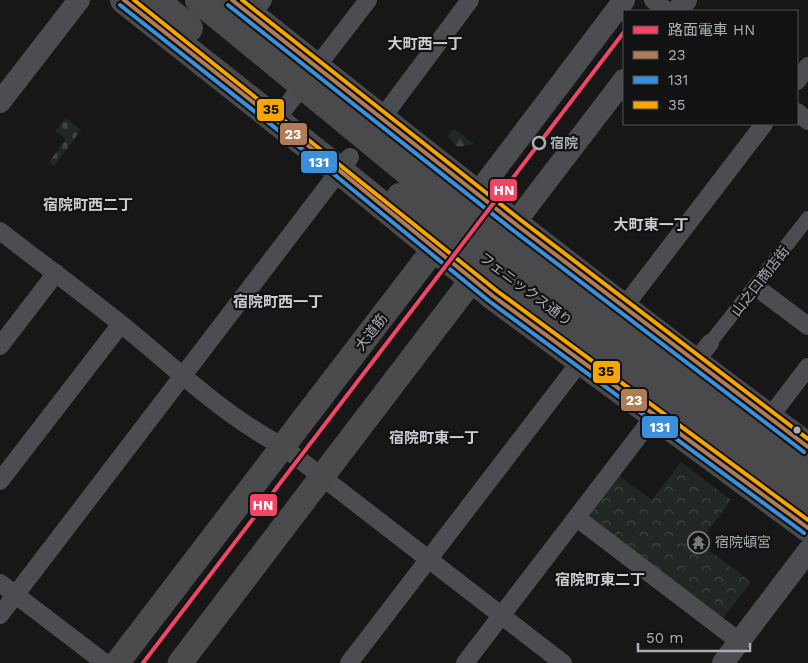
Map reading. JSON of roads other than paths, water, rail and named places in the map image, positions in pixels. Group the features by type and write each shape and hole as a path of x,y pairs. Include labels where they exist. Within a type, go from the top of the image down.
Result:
{"highway":[{"path":"124,0 281,114"},
{"name":"フェニックス通り","path":"154,0 281,114 359,147 602,334 683,379 808,500"},
{"path":"199,0 246,12 310,77 359,147 602,334 763,426 808,446"},
{"path":"683,379 808,528"},
{"path":"763,426 808,472"}],"main road":[{"name":"大道筋","path":"117,663 455,222"},
{"path":"180,663 494,251"}],"street":[{"path":"0,102 79,0"},
{"path":"281,114 368,0"},
{"path":"0,615 184,377 188,367 359,147 470,0"},
{"name":"大道筋","path":"455,222 624,0"},
{"path":"653,0 666,10"},
{"path":"678,10 686,0"},
{"path":"798,80 808,66"},
{"path":"494,251 623,81"},
{"path":"798,113 808,121"},
{"path":"349,663 763,125"},
{"name":"山之口商店街","path":"683,379 808,218"},
{"path":"0,231 121,324 184,377 262,436 282,446 563,663"},
{"path":"0,346 56,273"},
{"path":"756,287 808,326"},
{"path":"0,481 121,324"},
{"path":"763,426 808,367"},
{"path":"465,663 683,379"},
{"path":"577,518 740,642"},
{"path":"723,663 808,551"},
{"path":"0,583 105,663"}],"tram line":[{"name":"HN","path":"143,663 623,33"}],"place":[{"name":"宿院","path":"539,143"},
{"name":"宿院頓宮","path":"699,542"}],"district":[{"name":"大町西一丁","path":"425,44"},
{"name":"宿院町西二丁","path":"88,205"},
{"name":"大町東一丁","path":"651,225"},
{"name":"宿院町西一丁","path":"278,302"},
{"name":"宿院町東一丁","path":"434,438"},
{"name":"宿院町東二丁","path":"600,580"}]}
